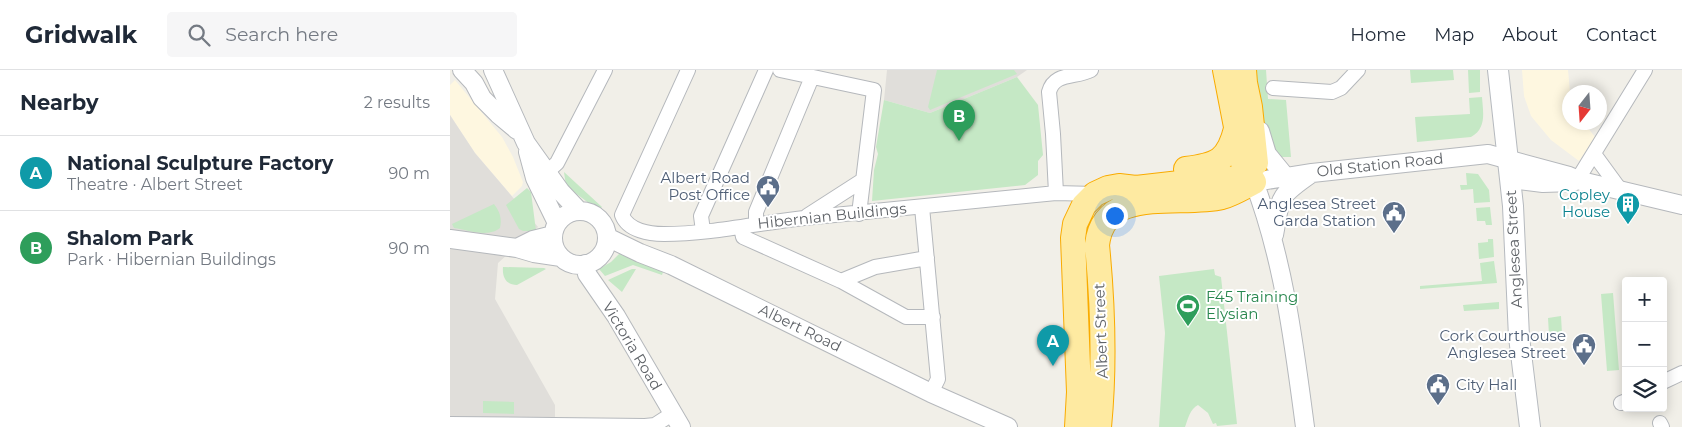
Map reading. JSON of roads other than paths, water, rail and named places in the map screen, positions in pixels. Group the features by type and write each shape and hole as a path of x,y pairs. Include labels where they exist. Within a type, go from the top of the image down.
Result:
{"highway":[{"path":"1225,70 1243,163 1254,182"},
{"path":"1244,76 1257,159 1254,182"},
{"path":"1119,186 1132,178 1215,163 1230,148 1236,129"},
{"path":"1079,214 1084,205 1095,194 1108,188 1119,186 1136,188 1224,178 1254,182"},
{"name":"Albert Street","path":"1100,427 1104,346 1097,246 1098,234 1111,214 1125,206 1223,196 1254,182"},
{"name":"Albert Street","path":"1077,427 1079,392 1073,245 1075,224 1079,214"}],"main road":[{"name":"Anglesea Street","path":"1498,70 1513,206 1519,337 1530,427"}],"street":[{"path":"462,70 474,83 482,98 522,137"},
{"path":"541,175 557,164 605,70"},
{"path":"635,228 622,215 688,70"},
{"path":"703,231 701,216 766,70"},
{"path":"780,70 874,90 859,214"},
{"path":"1079,214 1066,205 1056,193 1049,92 1052,83 1062,77 1092,70"},
{"path":"1273,88 1332,92 1341,88 1358,70"},
{"path":"1581,181 1581,174 1645,70"},
{"path":"474,83 495,74 522,137 541,175 555,230 553,243 561,257 568,262 576,264 585,264 593,261 601,255 610,238 635,228"},
{"path":"756,224 756,212 812,77"},
{"path":"1250,107 1267,154 1285,176"},
{"name":"Old Station Road","path":"1254,182 1285,176 1488,154 1508,169 1543,183 1581,181 1682,205"},
{"path":"1594,154 1621,191"},
{"path":"1273,238 1280,200 1291,187 1312,173"},
{"path":"541,175 579,210 594,214 605,227 610,238"},
{"path":"804,218 863,180"},
{"path":"1254,182 1273,238 1289,311 1305,427"},
{"name":"Hibernian Buildings","path":"635,228 642,231 664,234 1056,193 1095,194"},
{"name":"Hibernian Buildings","path":"922,206 938,380 931,393"},
{"path":"517,248 555,230 564,216 579,210"},
{"name":"Hibernian Buildings","path":"741,226 743,236 841,281 906,317 933,317"},
{"name":"Albert Road","path":"610,238 671,265 931,393 1008,427"},
{"path":"450,239 517,248 561,257"},
{"path":"841,281 875,267 927,258"},
{"name":"Victoria Road","path":"585,264 588,274 616,316 677,421"},
{"path":"1667,380 1682,372"},
{"path":"450,424 645,426 677,421"}],"place":[{"name":"Shalom Park","path":"959,141"},
{"name":"Albert Road Post Office","path":"768,208"},
{"name":"Copley House","path":"1628,225"},
{"name":"Anglesea Street Garda Station","path":"1394,234"},
{"name":"F45 Training Elysian","path":"1188,327"},
{"name":"National Sculpture Factory","path":"1053,366"},
{"name":"Cork Courthouse Anglesea Street","path":"1584,366"},
{"name":"City Hall","path":"1438,406"}]}
